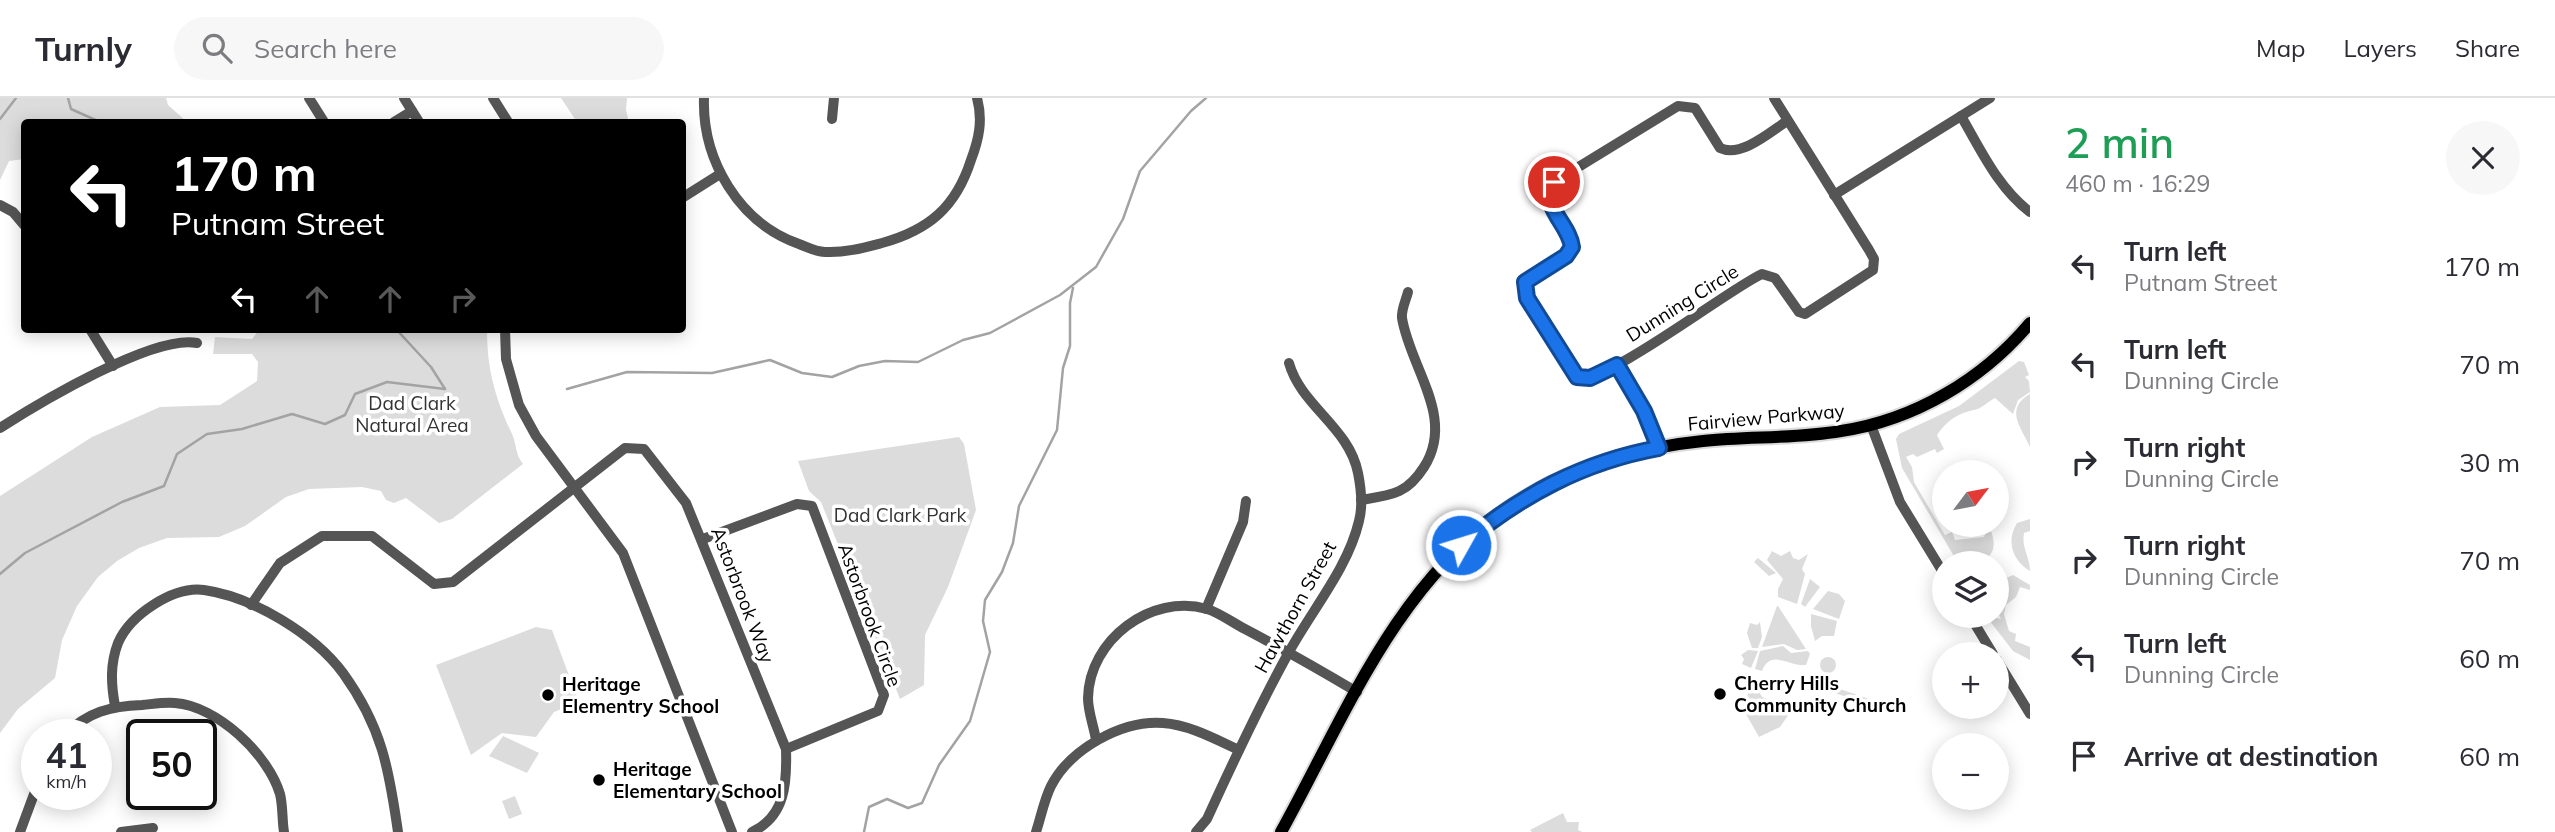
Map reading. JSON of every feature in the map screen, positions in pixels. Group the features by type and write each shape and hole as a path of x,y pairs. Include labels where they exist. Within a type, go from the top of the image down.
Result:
{"main road":[{"name":"Fairview Parkway","path":"1280,832 1357,692 1413,598 1439,567 1506,509 1557,479 1611,458 1704,440 1840,432 1902,415 1955,388 1998,356 2030,323"}],"street":[{"path":"309,98 322,119"},
{"path":"404,98 417,119"},
{"path":"493,98 506,119"},
{"path":"704,98 703,124 720,173 739,201 762,224 788,241 822,253 856,250 904,236 923,226 952,203 967,174 978,142 981,115 977,98"},
{"path":"832,119 834,98"},
{"path":"1774,98 1835,195 1990,98"},
{"name":"Dunning Circle","path":"1787,121 1741,149 1727,151 1720,148 1695,108 1678,106 1554,182 1548,194 1549,202 1572,247 1566,256 1529,277 1524,290 1577,377 1590,378 1617,365 1762,274 1775,278 1799,312 1805,314 1870,275 1875,266 1869,250 1835,195"},
{"path":"399,119 412,111"},
{"path":"1961,116 2000,182 2016,202 2030,212"},
{"path":"686,195 720,173"},
{"path":"0,205 13,212 21,221"},
{"path":"1361,500 1393,495 1413,484 1428,460 1436,431 1433,407 1401,316 1408,292"},
{"path":"92,333 113,366"},
{"path":"505,333 506,359 519,405 536,436 615,540 633,573 732,832"},
{"path":"0,428 41,402 113,366 171,343 184,340 197,342"},
{"name":"Hawthorn Street","path":"1196,832 1207,819 1289,652 1349,550 1359,520 1361,500 1358,472 1348,446 1330,420 1300,390 1289,363"},
{"path":"1617,365 1644,411 1659,448"},
{"path":"1871,425 1900,502 1932,554"},
{"name":"Astorbrook Way","path":"251,605 280,563 322,536 372,536 434,584 453,582 625,448 644,449 686,503 703,539 786,749 787,785 780,805 764,826 752,832"},
{"path":"1206,609 1243,522 1246,500"},
{"name":"Astorbrook Circle","path":"703,539 797,504 811,506 821,530 884,695 878,711 786,749"},
{"path":"115,706 110,679 119,642 141,614 172,595 203,590 251,605 298,629 342,672 370,718 388,761 398,832"},
{"path":"1097,740 1088,698 1097,659 1116,634 1145,613 1166,608 1206,609 1289,652 1357,692"},
{"path":"2009,680 2030,714"},
{"path":"82,719 115,706 177,703 213,716 240,735 266,767 279,794 284,832"},
{"path":"1035,832 1052,785 1072,760 1097,740 1129,727 1163,723 1196,730 1239,750"},
{"path":"20,832 28,810"},
{"path":"121,832 153,828"}],"green space":[{"path":"0,98 166,98 168,105 184,119 21,119 21,159 9,161 0,180"},
{"path":"561,98 627,98 628,119 575,119"},
{"name":"Dad Clark Natural Area","path":"257,333 487,333 493,383 523,464 452,519 439,523 406,498 394,503 386,500 381,491 362,487 309,489 286,497 245,526 219,537 167,538 139,548 98,577 77,606 62,640 55,678 18,709 0,733 0,496 92,437 160,407 220,405 257,381 258,362 252,354 213,354 215,337 252,339"},
{"path":"2019,361 2024,362 2029,375 2025,377 2029,381 2030,392 2018,400 2013,414 1995,398 1979,408 1958,415 1945,425 1937,435 1944,449 1937,453 1935,449 1917,457 1913,454 1906,457 1912,467 1914,482 1932,513 1932,519 1902,468 1896,439 1899,434 1959,406"},
{"path":"2030,394 2030,447 2016,412 2022,400"},
{"name":"Dad Clark Park","path":"959,437 964,444 976,510 948,587 925,635 924,685 900,699 821,502 809,491 798,461"},
{"path":"2030,519 2030,531 2024,533 2023,538 2030,571 2015,556 2012,537 2017,523"},
{"path":"1943,537 1954,537 1955,540 1992,537 1992,551 1951,551"},
{"path":"1772,551 1781,556 1790,551 1793,558 1799,560 1808,554 1802,569 1805,574 1797,604 1778,597 1778,589 1783,579 1767,560"},
{"path":"1758,558 1776,573 1769,576 1754,562"},
{"path":"2013,575 2030,585 2030,590 2020,587 2016,597 2009,603 2009,577"},
{"path":"1810,579 1820,587 1805,607 1801,604"},
{"path":"1828,591 1839,594 1845,601 1839,619 1813,609"},
{"path":"1777,606 1806,649 1797,650 1784,644 1762,647"},
{"path":"1811,614 1837,621 1834,636 1822,636 1815,641"},
{"path":"1760,622 1762,637 1758,648 1752,648 1747,633 1750,623 1757,625"},
{"path":"536,627 552,630 579,702 554,712 536,737 502,733 471,755 436,665"},
{"path":"1995,628 2008,628 2016,634 2015,641 2030,647 2030,660 2013,651 2009,642 2006,642"},
{"path":"1783,646 1791,653 1808,651 1810,654 1806,665 1775,660 1766,664 1762,671 1755,669 1760,651"},
{"path":"1748,650 1758,651 1751,668 1742,664 1744,659 1741,655"},
{"path":"1825,657 1831,657 1836,665 1834,671 1825,673 1820,668 1820,662"},
{"path":"1821,675 1828,677 1828,685 1890,706 1893,701 1894,708 1888,711 1820,688 1817,682"},
{"path":"1751,678 1759,680 1757,688 1762,697 1790,707 1791,711 1780,727 1759,737 1742,707 1747,699"},
{"path":"503,736 539,753 527,773 489,756"},
{"path":"515,796 522,814 509,819 502,801"},
{"path":"1563,813 1567,822 1579,822 1578,830 1582,832 1530,830"}],"waterway":[{"path":"0,119 16,98"},
{"path":"68,98 71,109 93,119"},
{"path":"567,389 627,372 712,373 770,360 802,373 832,377 859,366 885,361 918,362 963,340 990,333 1060,295 1096,267 1123,219 1140,171 1191,111 1206,98"},
{"path":"864,832 869,807 887,799 908,808 922,803 939,765 970,721 990,652 983,621 985,600 1002,572 1013,543 1019,506 1057,430 1063,368 1070,346 1070,303 1073,288"},
{"path":"400,333 431,367 445,389"},
{"path":"0,574 25,553 122,502 164,486 177,454 207,434 242,429 292,414 325,424 345,415 355,394 387,382 445,389"}],"place":[{"name":"Cherry Hills Community Church","path":"1720,694"},
{"name":"Heritage Elementry School","path":"548,695"},
{"name":"Heritage Elementary School","path":"599,780"}],"route":[{"path":"1461,545 1506,509 1557,479 1611,458 1659,448 1644,411 1617,365 1590,378 1577,377 1571,372 1527,298 1524,290 1529,277 1566,256 1572,247 1549,202 1548,194 1554,182"}]}
